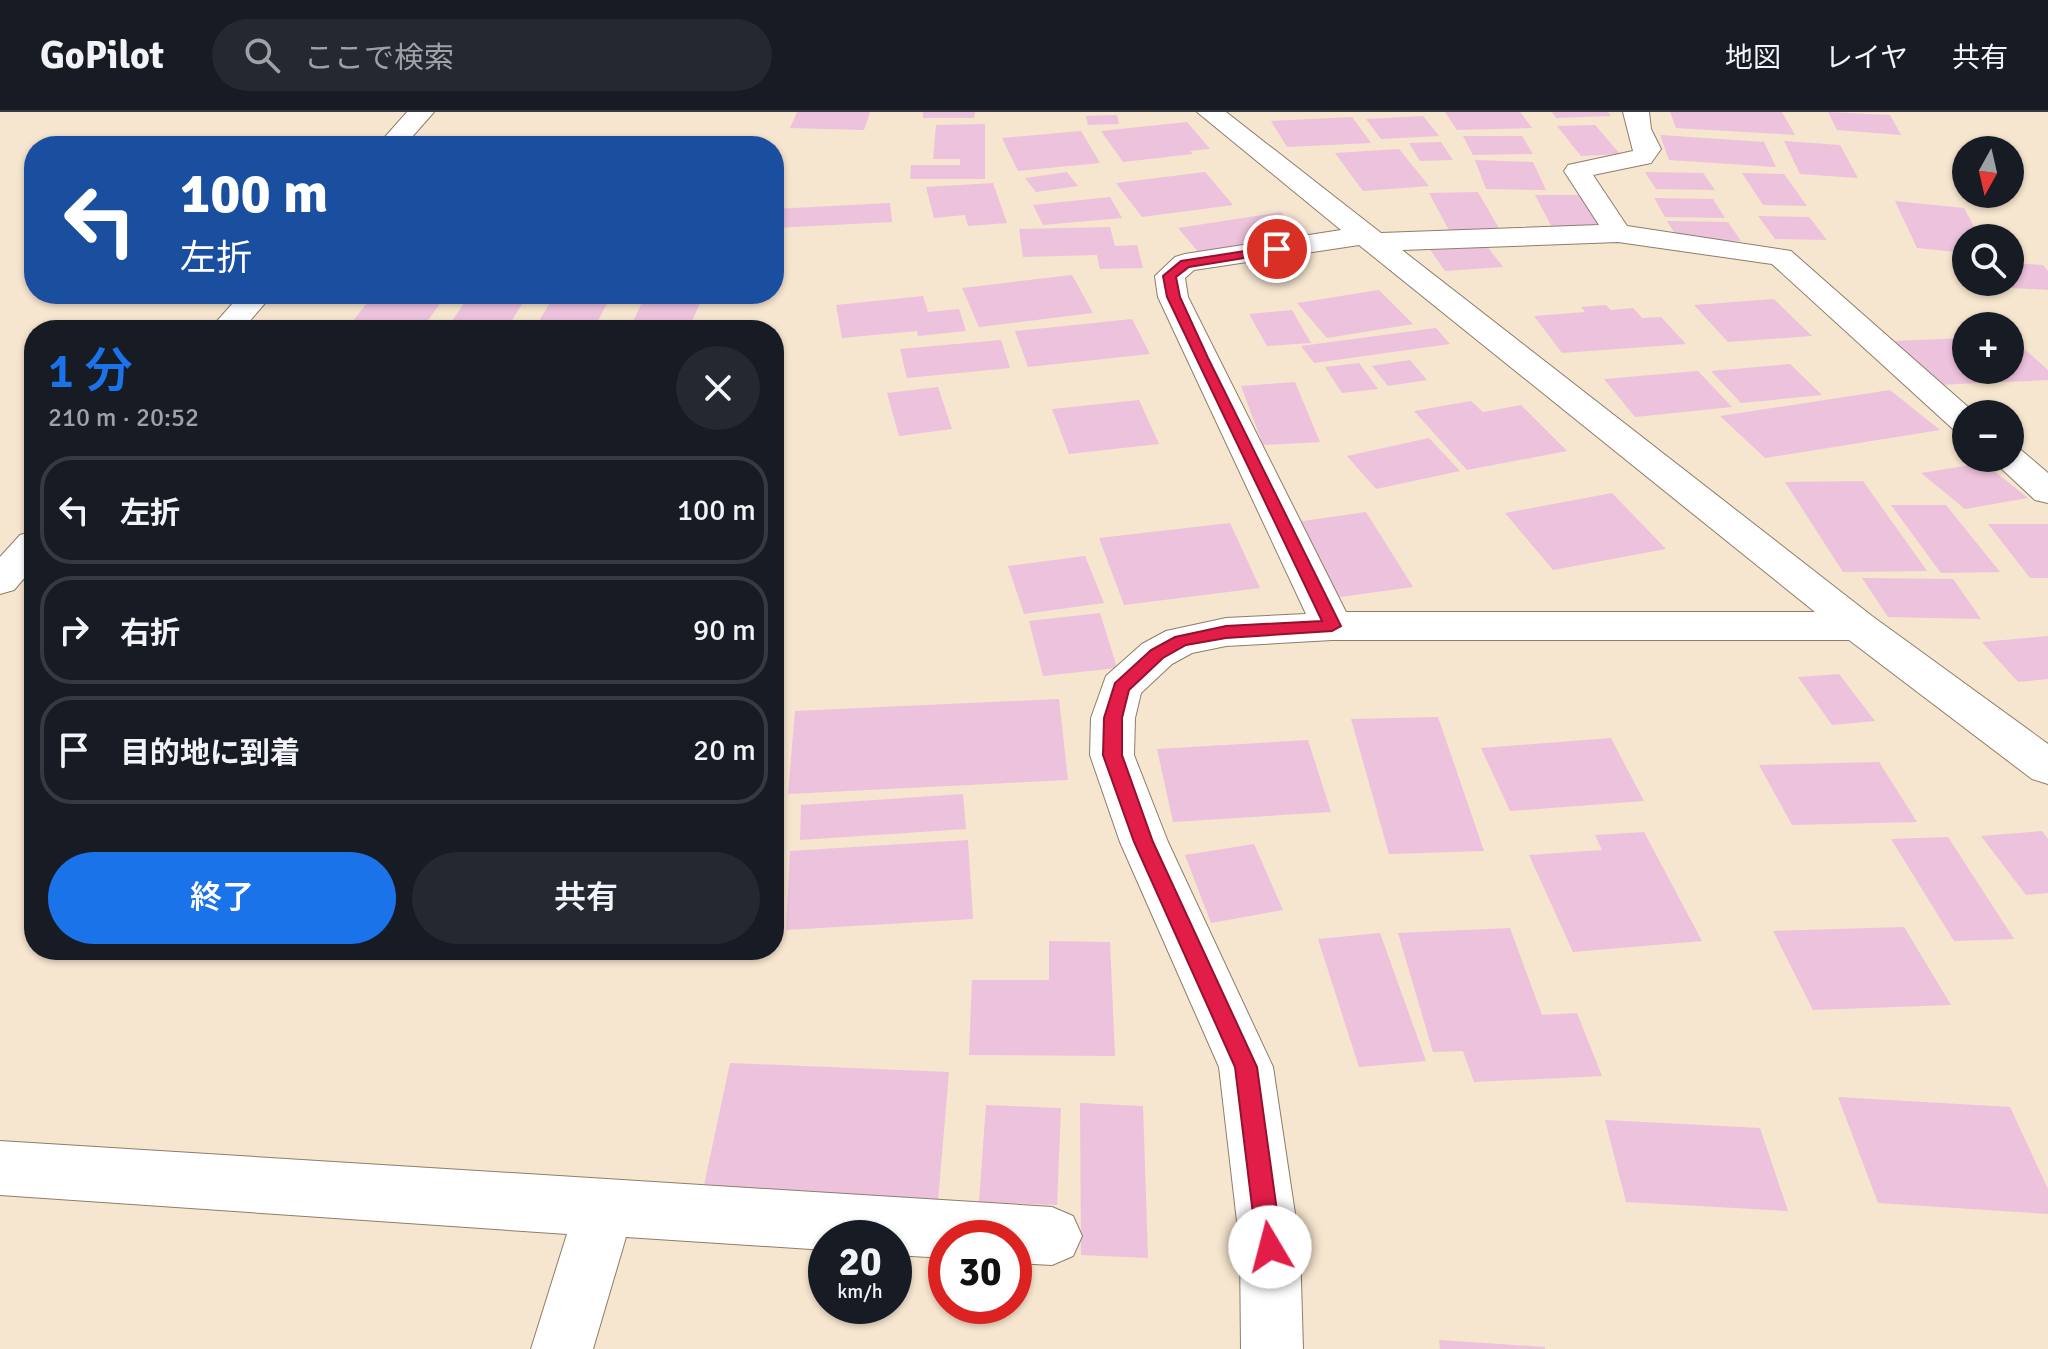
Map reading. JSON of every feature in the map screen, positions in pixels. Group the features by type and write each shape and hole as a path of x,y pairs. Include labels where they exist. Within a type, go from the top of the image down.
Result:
{"street":[{"path":"399,136 421,112"},
{"path":"1210,112 1858,626 2048,767"},
{"path":"1618,233 1577,171 1642,157 1648,149 1638,129 1636,112"},
{"path":"1332,626 1173,297 1170,276 1185,263 1372,238 1618,233 1781,257 1952,410"},
{"path":"234,320 249,304"},
{"path":"2024,472 2048,492"},
{"path":"0,581 24,554"},
{"path":"1272,1349 1270,1247 1246,1067 1144,842 1112,755 1113,718 1121,687 1157,654 1181,641 1226,632 1332,626 1858,626"},
{"path":"0,1168 1052,1236"},
{"path":"562,1349 605,1208"}],"building":[{"path":"797,112 870,112 864,130 790,128"},
{"path":"923,112 975,112 974,118 923,118"},
{"path":"1445,112 1520,112 1532,128 1457,130"},
{"path":"1552,112 1608,112 1611,116 1556,118"},
{"path":"1670,112 1782,112 1795,135 1676,128"},
{"path":"1828,112 1890,115 1901,135 1837,130"},
{"path":"1117,115 1119,124 1088,125 1086,116"},
{"path":"1423,116 1439,136 1381,139 1366,119"},
{"path":"1352,117 1371,143 1287,147 1271,121"},
{"path":"1187,122 1210,149 1190,151 1193,154 1123,162 1101,131"},
{"path":"985,124 985,179 910,179 911,165 960,165 960,159 933,159 936,125"},
{"path":"1595,125 1620,154 1581,156 1557,126"},
{"path":"1081,131 1100,163 1018,171 1002,138"},
{"path":"1660,135 1764,142 1776,167 1669,160"},
{"path":"1463,136 1522,136 1533,154 1473,155"},
{"path":"1784,141 1840,145 1858,178 1800,174"},
{"path":"1441,142 1453,160 1420,161 1409,143"},
{"path":"1399,149 1429,186 1363,191 1335,153"},
{"path":"1475,160 1533,162 1546,190 1486,189"},
{"path":"1067,172 1078,186 1036,192 1025,178"},
{"path":"1205,172 1233,205 1142,217 1116,183"},
{"path":"1645,172 1703,173 1715,190 1656,189"},
{"path":"1742,173 1784,174 1807,206 1763,205"},
{"path":"993,183 1007,223 968,226 965,215 934,218 926,187"},
{"path":"1478,192 1501,232 1450,232 1429,193"},
{"path":"1535,195 1583,195 1603,230 1553,229"},
{"path":"1110,197 1122,218 1043,225 1033,205"},
{"path":"1654,198 1713,199 1725,218 1665,217"},
{"path":"1895,201 1964,208 1973,224 1952,224 1952,252 1917,248"},
{"path":"890,203 892,222 784,227 784,208"},
{"path":"1281,212 1306,238 1200,254 1178,228"},
{"path":"1758,216 1809,217 1827,240 1775,239"},
{"path":"1667,221 1728,222 1741,241 1679,240"},
{"path":"1110,227 1115,246 1137,245 1143,268 1100,269 1097,255 1023,257 1019,229"},
{"path":"1486,245 1503,267 1445,271 1429,248"},
{"path":"2024,264 2043,265 2048,271 2048,290 2024,289"},
{"path":"1072,275 1093,313 979,327 962,288"},
{"path":"1379,290 1413,324 1327,338 1297,303"},
{"path":"923,296 928,312 959,309 966,331 918,336 917,331 842,338 836,305"},
{"path":"1774,299 1812,336 1728,342 1694,305"},
{"path":"366,304 440,304 428,320 354,320"},
{"path":"463,304 522,304 512,320 453,320"},
{"path":"549,304 607,304 598,320 540,320"},
{"path":"641,304 700,304 692,320 634,320"},
{"path":"1606,305 1611,310 1633,308 1642,318 1661,317 1686,344 1562,353 1534,316 1585,312 1581,307"},
{"path":"1292,310 1311,343 1267,346 1249,314"},
{"path":"1132,319 1150,354 1028,367 1015,331"},
{"path":"1436,328 1450,344 1314,363 1301,346"},
{"path":"1952,339 1952,384 1958,384 1936,385 1893,341"},
{"path":"1001,340 1010,368 907,378 900,349"},
{"path":"2024,349 2048,370 2048,380 2024,381"},
{"path":"1410,360 1427,380 1388,386 1372,366"},
{"path":"1359,363 1378,389 1342,393 1325,367"},
{"path":"1790,364 1822,395 1741,403 1711,371"},
{"path":"1698,371 1732,407 1635,417 1604,379"},
{"path":"1295,382 1320,442 1263,445 1241,386"},
{"path":"938,387 952,429 899,436 887,393"},
{"path":"1890,390 1940,430 1765,458 1720,416"},
{"path":"1139,400 1159,444 1069,454 1052,409"},
{"path":"1471,401 1483,412 1521,405 1567,451 1467,470 1414,411"},
{"path":"1429,438 1460,471 1376,489 1347,456"},
{"path":"1952,468 1952,472 1995,472 2028,498 1965,509 1921,473"},
{"path":"1863,481 1927,571 1843,572 1785,482"},
{"path":"1612,493 1666,549 1553,570 1505,513"},
{"path":"1891,505 1946,505 2000,572 1941,573"},
{"path":"1366,512 1413,587 1340,597 1296,522"},
{"path":"1230,523 1260,588 1124,605 1099,538"},
{"path":"1988,524 2048,524 2048,578 2030,578"},
{"path":"1085,556 1104,603 1024,614 1008,566"},
{"path":"1862,578 1953,579 1981,619 1888,617"},
{"path":"1100,613 1117,668 1043,676 1029,621"},
{"path":"2048,636 2048,679 2018,682 1982,642"},
{"path":"1839,674 1875,721 1832,725 1798,677"},
{"path":"1059,699 1068,780 788,794 795,711"},
{"path":"1438,717 1484,851 1389,854 1351,719"},
{"path":"1611,738 1644,801 1510,811 1481,748"},
{"path":"1308,740 1331,812 1173,822 1157,749"},
{"path":"1879,762 1917,822 1792,825 1759,765"},
{"path":"963,794 966,829 800,840 801,805"},
{"path":"2042,831 2048,839 2048,893 2026,895 1981,836"},
{"path":"1644,832 1702,941 1573,952 1529,855 1602,850 1595,835"},
{"path":"1948,837 2014,939 1954,941 1891,839"},
{"path":"968,840 973,919 786,930 790,851"},
{"path":"1254,844 1283,910 1211,923 1185,855"},
{"path":"1904,927 1951,1005 1813,1010 1773,931"},
{"path":"1510,928 1542,1015 1577,1013 1602,1076 1474,1082 1463,1051 1433,1052 1398,933"},
{"path":"1380,933 1426,1061 1359,1067 1318,939"},
{"path":"1049,941 1110,942 1115,1056 969,1055 972,980 1049,980"},
{"path":"730,1063 949,1072 938,1200 703,1190"},
{"path":"1838,1097 2010,1107 2048,1189 2048,1214 1878,1203"},
{"path":"1080,1103 1143,1106 1148,1258 1081,1255"},
{"path":"986,1105 1061,1108 1057,1205 979,1202"},
{"path":"1605,1120 1760,1128 1788,1211 1626,1202"},
{"path":"1439,1340 1545,1347 1545,1349 1440,1349"}],"route":[{"path":"1270,1247 1246,1067 1144,842 1112,755 1112,737 1121,687 1157,654 1181,641 1226,632 1332,626 1173,297 1170,276 1185,263 1277,249"}]}
